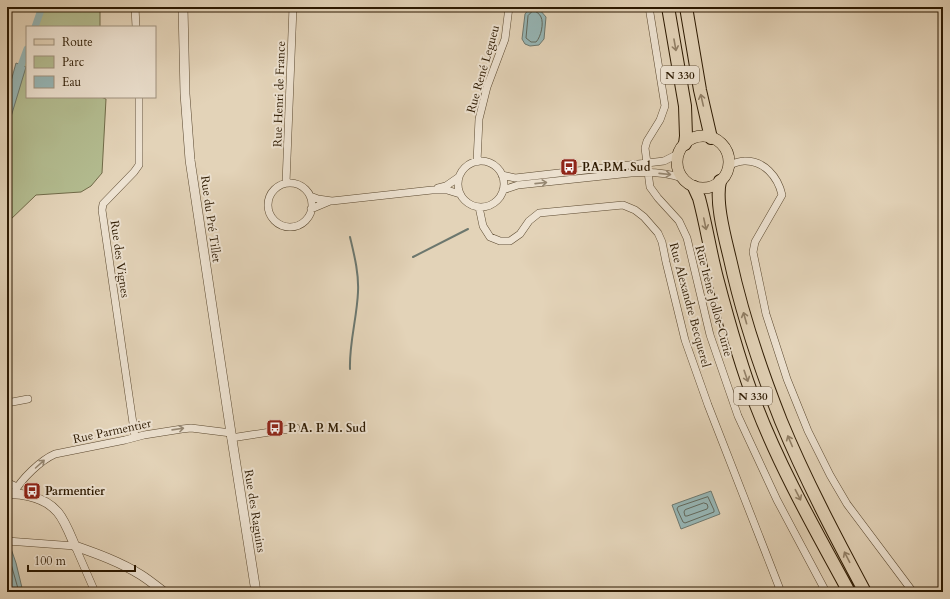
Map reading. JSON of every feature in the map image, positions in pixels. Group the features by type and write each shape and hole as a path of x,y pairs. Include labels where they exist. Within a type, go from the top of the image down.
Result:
{"highway":[{"name":"N 330","path":"668,7 685,106 685,144"},
{"name":"N 330","path":"686,7 699,83 711,138"},
{"name":"N 330","path":"720,181 719,188 721,215 726,243 746,321 761,368 792,446 823,511 865,592"},
{"name":"N 330","path":"694,187 704,215 721,292 742,366 756,406 783,467 849,592"}],"main road":[{"path":"720,181 708,188 694,187 687,183 682,178 678,170 678,154 685,144 697,137 704,136 719,142 725,148 729,165"},
{"name":"N 330","path":"720,181 724,177 729,165"}],"street":[{"path":"135,7 136,26"},
{"name":"Rue du Pré Tillet","path":"184,7 184,94 190,160 231,435"},
{"name":"Rue Henri de France","path":"286,183 293,7"},
{"name":"Rue René Legueu","path":"477,162 479,119 487,87 505,39 509,7"},
{"path":"647,164 645,148 647,141 660,120 665,106 650,7"},
{"name":"Rue des Vignes","path":"135,437 102,210 103,204 139,165 139,98"},
{"path":"502,175 515,178 647,164 664,161 678,154"},
{"path":"729,165 743,160 763,166 773,174 780,185 782,195 756,242 753,252 766,314 787,379 808,431 846,504 913,592"},
{"path":"310,196 318,199 332,200 432,190 447,190 460,194 468,203 479,207 494,203 503,190 503,180 498,169 492,164 477,162 466,167 459,177 446,186 432,190"},
{"path":"503,190 525,184 648,172 675,175 682,178"},
{"name":"Rue Irène Jollot-Curie","path":"648,172 650,187 679,221 686,238 710,335 738,416 777,500 826,592"},
{"path":"459,177 458,182 460,194"},
{"path":"294,183 300,185 310,196 312,202 309,216 298,225 291,227 284,226 271,218 267,204 269,196 279,185 294,183"},
{"path":"311,209 332,200"},
{"name":"Rue Alexandre Becquerel","path":"479,207 483,226 490,237 500,241 510,241 515,238 530,221 539,214 623,206 635,210 658,233 662,242 686,340 708,404 781,592"},
{"path":"7,404 28,399"},
{"name":"Rue Parmentier","path":"12,491 48,456 55,454 135,437 182,429 192,428 231,435 296,428"},
{"name":"Rue des Raguins","path":"231,435 256,592"},
{"path":"7,481 12,491 47,502 58,512 65,521 95,592"},
{"path":"7,541 75,546 101,554 142,575 164,592"}],"green space":[{"path":"41,7 100,7 100,26 35,26"},
{"path":"26,57 26,98 106,99 102,173 91,186 81,192 36,195 9,221 7,220 7,124"}],"water":[{"path":"529,9 539,9 546,17 544,39 539,45 530,46 525,44 522,39 525,14"},
{"path":"16,63 26,67 7,130 7,96"},
{"path":"711,491 720,514 681,529 672,505"},
{"path":"7,537 16,563 23,592 7,592"}],"waterway":[{"path":"35,26 42,7"},
{"path":"18,74 26,52"},
{"path":"413,257 468,229"},
{"path":"350,237 356,264 358,285 350,369"}],"place":[{"name":"P.A.P.M. Sud","path":"569,167"},
{"name":"P. A. P. M. Sud","path":"275,428"},
{"name":"Parmentier","path":"32,491"}]}
